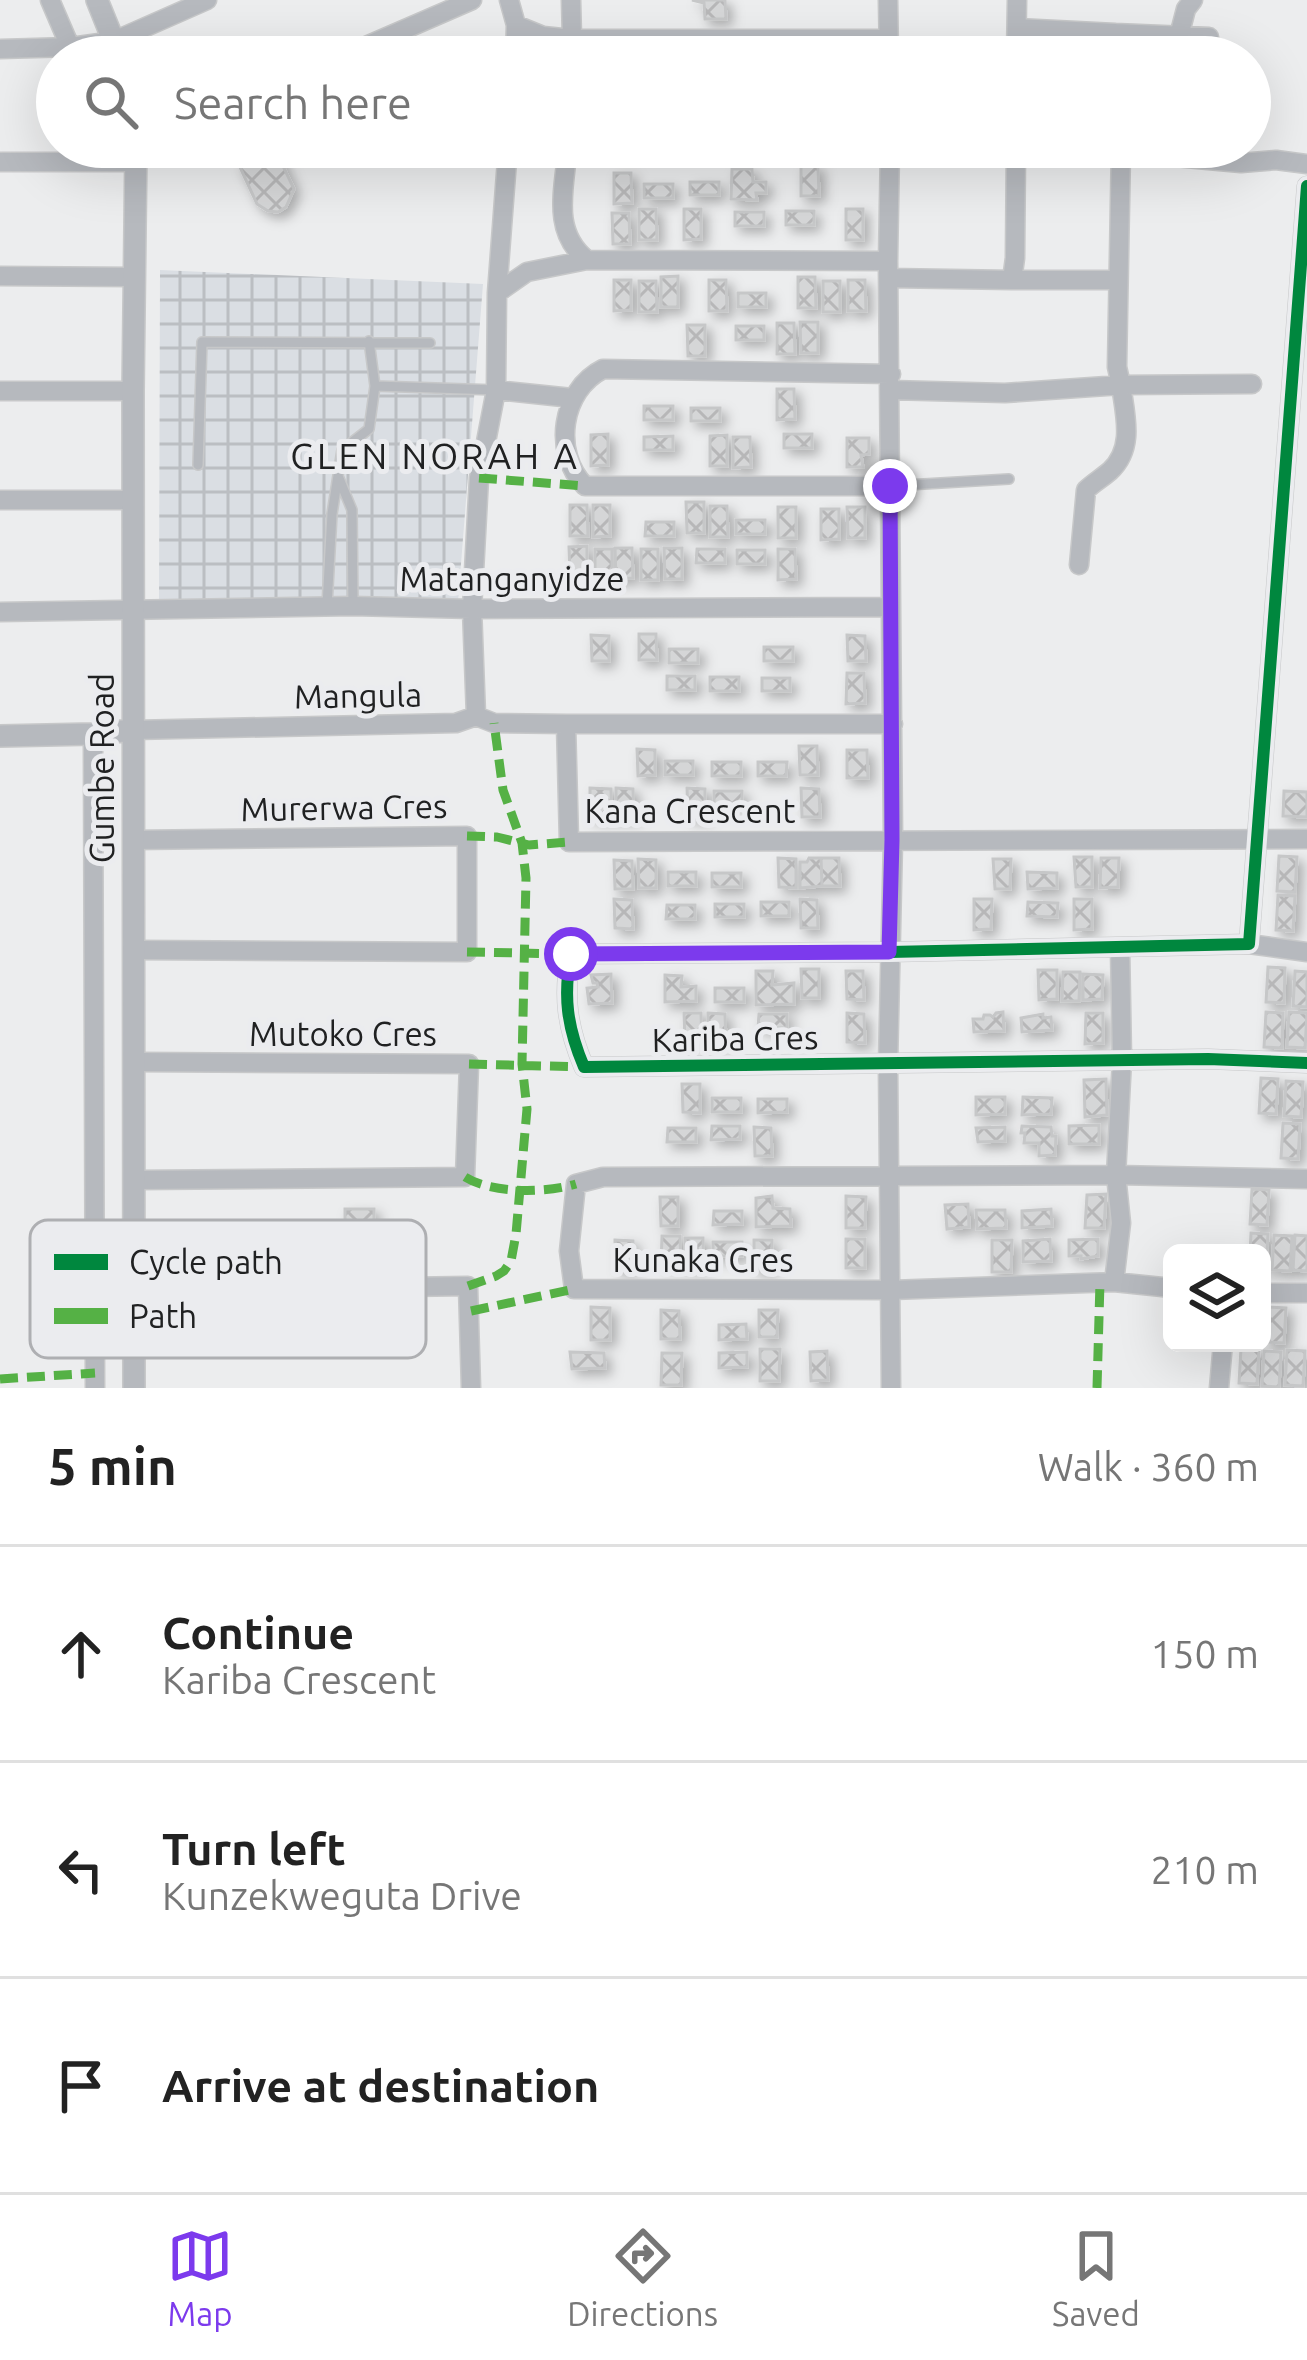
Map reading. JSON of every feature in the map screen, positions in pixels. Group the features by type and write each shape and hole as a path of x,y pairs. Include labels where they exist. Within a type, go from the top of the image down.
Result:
{"street":[{"path":"50,0 66,36"},
{"path":"97,0 112,36"},
{"path":"141,36 207,0"},
{"path":"389,36 472,0"},
{"path":"509,0 516,36"},
{"path":"571,0 572,36"},
{"path":"888,36 889,0"},
{"path":"1016,36 1017,0"},
{"path":"1016,28 1179,36 1192,0"},
{"path":"516,25 543,36"},
{"path":"0,49 36,50"},
{"path":"0,162 36,159"},
{"path":"1271,160 1307,164"},
{"name":"Gumbe Road","path":"135,168 135,1220"},
{"path":"476,716 472,609 479,478 496,390 496,293 506,168"},
{"path":"564,168 565,234 587,260"},
{"path":"890,168 891,1388"},
{"path":"1012,280 1016,168"},
{"path":"1079,565 1086,490 1112,469 1123,454 1128,434 1117,367 1121,168"},
{"path":"1249,944 1307,186"},
{"path":"496,293 527,272 587,260 889,269 1012,280 1118,280"},
{"path":"0,276 134,277"},
{"path":"890,486 585,486 568,459 565,433 572,398 589,376 603,369 890,381 1005,392 1252,384"},
{"path":"496,390 572,398"},
{"path":"0,391 133,391"},
{"path":"0,500 133,500"},
{"name":"Matanganyidze","path":"0,612 327,606 891,608"},
{"name":"Mangula","path":"134,730 456,723 476,716 494,723 566,724"},
{"path":"566,724 892,724"},
{"name":"Kana Crescent","path":"566,724 569,842 892,840"},
{"path":"0,736 134,730"},
{"path":"93,734 94,1220"},
{"name":"Murerwa Cres","path":"133,840 467,836 467,952 135,950"},
{"path":"892,840 1307,839"},
{"path":"889,952 1249,944 1307,952"},
{"path":"1114,1282 1121,1223 1116,1175 1122,1060 1120,947"},
{"name":"Kariba Cres","path":"889,952 571,954 566,1004 571,1037 584,1067 1208,1059 1307,1064"},
{"name":"Mutoko Cres","path":"135,1063 469,1064 465,1177 136,1180"},
{"name":"Kunaka Cres","path":"889,1178 603,1177 576,1184 569,1251 574,1289 891,1290"},
{"path":"889,1178 1307,1179"},
{"path":"891,1290 1114,1282 1163,1287"},
{"path":"426,1287 468,1286 471,1388"},
{"path":"1271,1293 1307,1293"},
{"path":"1219,1388 1222,1352"},
{"path":"95,1358 95,1388"}],"lane":[{"path":"198,465 202,341 430,343"},
{"path":"327,606 332,514 342,450 369,429 375,386 369,341"},
{"path":"375,386 496,390"},
{"path":"338,475 352,510 353,606"},
{"path":"890,486 1009,478"}],"shaded area":[{"path":"160,270 483,284 458,602 159,603"}],"building":[{"path":"692,0 725,0 726,19 705,19 704,3"},
{"path":"240,168 284,168 294,189 286,207 268,211 257,204"},
{"path":"801,168 818,168 819,196 801,196"},
{"path":"732,169 752,169 753,182 766,182 766,193 756,193 757,200 731,199"},
{"path":"614,173 631,173 632,203 614,204"},
{"path":"690,182 719,182 719,195 690,195"},
{"path":"644,184 673,184 673,198 644,198"},
{"path":"639,209 656,209 657,240 639,240"},
{"path":"684,209 701,209 701,239 684,240"},
{"path":"846,209 863,209 863,240 846,240"},
{"path":"786,211 814,211 814,225 786,225"},
{"path":"735,212 764,212 764,226 735,226"},
{"path":"612,213 629,213 630,244 613,244"},
{"path":"678,276 678,307 661,307 661,277"},
{"path":"798,277 815,277 816,308 798,308"},
{"path":"614,280 631,280 631,310 614,311"},
{"path":"709,280 726,280 727,311 709,311"},
{"path":"848,280 865,280 866,311 848,311"},
{"path":"639,281 656,281 657,312 639,312"},
{"path":"823,281 840,281 840,312 823,312"},
{"path":"738,293 766,293 766,307 738,307"},
{"path":"800,322 818,322 818,353 801,353"},
{"path":"777,323 794,323 795,354 777,354"},
{"path":"687,325 705,325 705,356 688,356"},
{"path":"736,326 764,326 764,340 736,340"},
{"path":"777,389 794,389 795,419 777,420"},
{"path":"644,406 673,406 673,420 644,420"},
{"path":"691,408 720,408 720,421 691,421"},
{"path":"608,434 608,465 591,466 591,435"},
{"path":"784,434 812,434 812,448 784,448"},
{"path":"727,435 727,466 710,466 710,436"},
{"path":"673,436 673,450 644,450 644,437"},
{"path":"733,437 750,437 751,467 733,468"},
{"path":"847,438 869,438 869,454 861,455 863,467 847,467"},
{"path":"686,502 704,502 704,533 687,533"},
{"path":"570,505 587,505 588,536 570,536"},
{"path":"593,505 610,505 610,536 593,537"},
{"path":"710,506 727,506 728,537 710,537"},
{"path":"778,507 796,507 796,538 778,538"},
{"path":"847,507 865,507 865,538 848,538"},
{"path":"821,509 839,509 839,539 821,540"},
{"path":"736,520 765,520 765,534 736,534"},
{"path":"646,522 674,522 674,536 645,536"},
{"path":"587,546 587,577 570,577 569,547"},
{"path":"615,548 632,548 633,578 616,579"},
{"path":"664,548 682,548 682,579 665,579"},
{"path":"595,549 612,549 612,579 595,580"},
{"path":"641,549 658,549 658,580 641,580"},
{"path":"697,549 725,549 725,563 696,563"},
{"path":"778,549 795,549 796,579 778,580"},
{"path":"737,550 765,550 765,564 737,564"},
{"path":"639,634 656,634 657,660 639,660"},
{"path":"591,635 609,636 609,661 592,661"},
{"path":"847,635 865,636 866,661 848,661"},
{"path":"764,647 793,647 793,661 764,661"},
{"path":"669,649 698,649 698,663 669,663"},
{"path":"847,673 864,673 865,703 846,704"},
{"path":"667,676 695,676 695,690 667,690"},
{"path":"710,677 739,677 739,691 710,691"},
{"path":"762,678 790,678 790,691 762,691"},
{"path":"799,746 817,746 818,775 800,775"},
{"path":"637,749 655,750 655,775 638,776"},
{"path":"847,750 867,750 868,778 847,778"},
{"path":"665,761 693,761 693,775 665,775"},
{"path":"712,762 741,762 741,776 712,776"},
{"path":"758,762 787,762 786,776 758,776"},
{"path":"590,788 611,789 612,817 590,817"},
{"path":"616,788 633,789 634,817 616,817"},
{"path":"687,788 705,789 705,817 688,817"},
{"path":"801,788 819,789 820,817 802,817"},
{"path":"714,791 742,791 742,804 714,805"},
{"path":"1284,791 1307,792 1307,817 1283,816"},
{"path":"1279,856 1297,857 1295,892 1277,891"},
{"path":"1074,857 1092,857 1092,887 1076,887"},
{"path":"778,858 796,859 796,888 779,887"},
{"path":"821,858 822,886 800,888 800,862"},
{"path":"821,858 839,858 840,886 822,886"},
{"path":"1101,858 1119,858 1118,887 1100,888"},
{"path":"638,859 656,860 656,888 639,888"},
{"path":"993,859 1011,859 1010,889 995,889"},
{"path":"614,860 632,861 633,889 615,889"},
{"path":"668,872 696,872 696,886 668,886"},
{"path":"1027,872 1057,873 1057,888 1028,889"},
{"path":"712,873 741,873 741,887 712,887"},
{"path":"1278,895 1295,896 1293,931 1276,930"},
{"path":"614,899 632,900 633,929 615,928"},
{"path":"800,899 817,900 818,928 801,928"},
{"path":"974,899 992,899 991,929 974,930"},
{"path":"1074,899 1092,899 1092,929 1074,930"},
{"path":"761,902 789,902 789,916 761,916"},
{"path":"1028,902 1058,903 1057,917 1027,916"},
{"path":"715,904 744,904 744,917 715,917"},
{"path":"667,905 695,905 695,919 666,919"},
{"path":"1268,967 1285,968 1284,1003 1266,1002"},
{"path":"801,969 819,969 819,998 802,998"},
{"path":"1038,970 1057,970 1057,999 1039,1000"},
{"path":"756,971 773,971 772,985 794,983 794,1004 756,1005"},
{"path":"846,971 863,971 864,1000 847,999"},
{"path":"1295,971 1307,972 1307,1007 1293,1006"},
{"path":"1063,972 1080,972 1079,1001 1062,1001"},
{"path":"611,974 612,1003 589,1004 587,988 598,987 591,975"},
{"path":"1083,974 1103,975 1102,999 1083,1000"},
{"path":"665,975 682,976 681,987 696,986 696,1001 665,1002"},
{"path":"715,988 744,988 744,1002 715,1002"},
{"path":"1003,1012 1004,1031 974,1032 973,1019"},
{"path":"1266,1012 1283,1013 1282,1048 1264,1047"},
{"path":"1289,1012 1307,1013 1305,1048 1287,1047"},
{"path":"684,1013 701,1013 702,1042 685,1042"},
{"path":"708,1013 725,1014 726,1042 708,1042"},
{"path":"847,1013 864,1014 865,1043 847,1042"},
{"path":"1086,1013 1103,1013 1103,1043 1085,1044"},
{"path":"759,1014 787,1014 787,1028 758,1028"},
{"path":"1043,1014 1043,1018 1051,1017 1052,1030 1022,1032 1021,1018"},
{"path":"1261,1078 1278,1079 1276,1114 1259,1113"},
{"path":"1106,1079 1107,1115 1085,1117 1084,1080"},
{"path":"1286,1081 1303,1082 1301,1117 1284,1116"},
{"path":"682,1084 700,1084 700,1113 683,1112"},
{"path":"976,1097 1005,1097 1005,1114 976,1115"},
{"path":"1023,1097 1052,1098 1051,1114 1022,1115"},
{"path":"712,1098 741,1098 741,1112 712,1112"},
{"path":"758,1099 787,1099 787,1112 758,1113"},
{"path":"1283,1123 1300,1124 1298,1159 1281,1158"},
{"path":"1099,1125 1099,1144 1069,1144 1069,1126"},
{"path":"712,1126 740,1126 740,1139 711,1140"},
{"path":"1022,1126 1051,1127 1056,1136 1055,1155 1039,1156 1039,1143 1024,1143"},
{"path":"754,1127 771,1128 772,1156 755,1156"},
{"path":"1005,1127 1005,1141 978,1142 976,1128"},
{"path":"668,1128 696,1128 696,1142 667,1142"},
{"path":"1252,1189 1269,1190 1267,1225 1250,1224"},
{"path":"1106,1194 1104,1228 1085,1228 1087,1195"},
{"path":"772,1196 773,1208 790,1209 791,1226 756,1227 756,1198"},
{"path":"846,1196 866,1197 865,1228 846,1228"},
{"path":"660,1197 678,1197 678,1226 661,1226"},
{"path":"968,1204 969,1227 947,1229 945,1205"},
{"path":"345,1209 374,1209 374,1220 345,1220"},
{"path":"1051,1209 1052,1226 1022,1228 1022,1211"},
{"path":"976,1210 1005,1210 1006,1228 977,1229"},
{"path":"714,1211 742,1211 742,1224 713,1225"},
{"path":"1251,1233 1268,1234 1267,1244 1250,1244"},
{"path":"1274,1235 1292,1236 1290,1271 1272,1270"},
{"path":"1295,1235 1307,1236 1307,1271 1293,1270"},
{"path":"662,1236 680,1236 681,1265 661,1265"},
{"path":"685,1238 703,1238 704,1267 685,1267"},
{"path":"846,1239 865,1239 865,1268 846,1268"},
{"path":"1050,1239 1051,1261 1023,1262 1023,1241"},
{"path":"1098,1239 1098,1256 1069,1256 1069,1240"},
{"path":"615,1240 633,1241 634,1269 615,1269"},
{"path":"754,1240 772,1240 772,1269 754,1269"},
{"path":"992,1240 1012,1240 1011,1272 992,1272"},
{"path":"713,1242 742,1242 742,1256 713,1256"},
{"path":"591,1307 610,1308 610,1340 591,1340"},
{"path":"1271,1307 1286,1308 1284,1343 1271,1342"},
{"path":"661,1310 679,1311 680,1339 661,1339"},
{"path":"759,1310 778,1310 777,1337 759,1337"},
{"path":"746,1324 747,1339 719,1340 719,1325"},
{"path":"760,1349 780,1349 779,1381 760,1381"},
{"path":"1287,1350 1305,1351 1303,1386 1285,1385"},
{"path":"827,1351 828,1380 811,1381 810,1352"},
{"path":"570,1352 604,1353 605,1368 572,1369"},
{"path":"747,1352 747,1367 719,1368 719,1353"},
{"path":"1241,1352 1259,1352 1257,1384 1239,1383"},
{"path":"1264,1352 1281,1352 1279,1387 1262,1386"},
{"path":"662,1353 682,1353 681,1385 661,1385"}],"marked path":[{"path":"479,478 585,486"},
{"path":"468,1286 496,1276 511,1261 527,1109 522,1064 526,878 522,843 503,790 494,723"},
{"path":"467,836 529,845 569,842"},
{"path":"467,952 571,954"},
{"path":"469,1064 584,1067"},
{"path":"465,1177 490,1187 519,1190 576,1184"},
{"path":"1097,1388 1100,1282"},
{"path":"471,1311 574,1289"},
{"path":"0,1379 95,1373"}],"cycle path":[{"path":"1307,186 1249,944 571,954 567,984 570,1025 584,1067 1208,1059 1307,1063"}],"district":[{"name":"GLEN NORAH A","path":"435,455"}],"route":[{"path":"571,954 889,952 890,486"}]}
